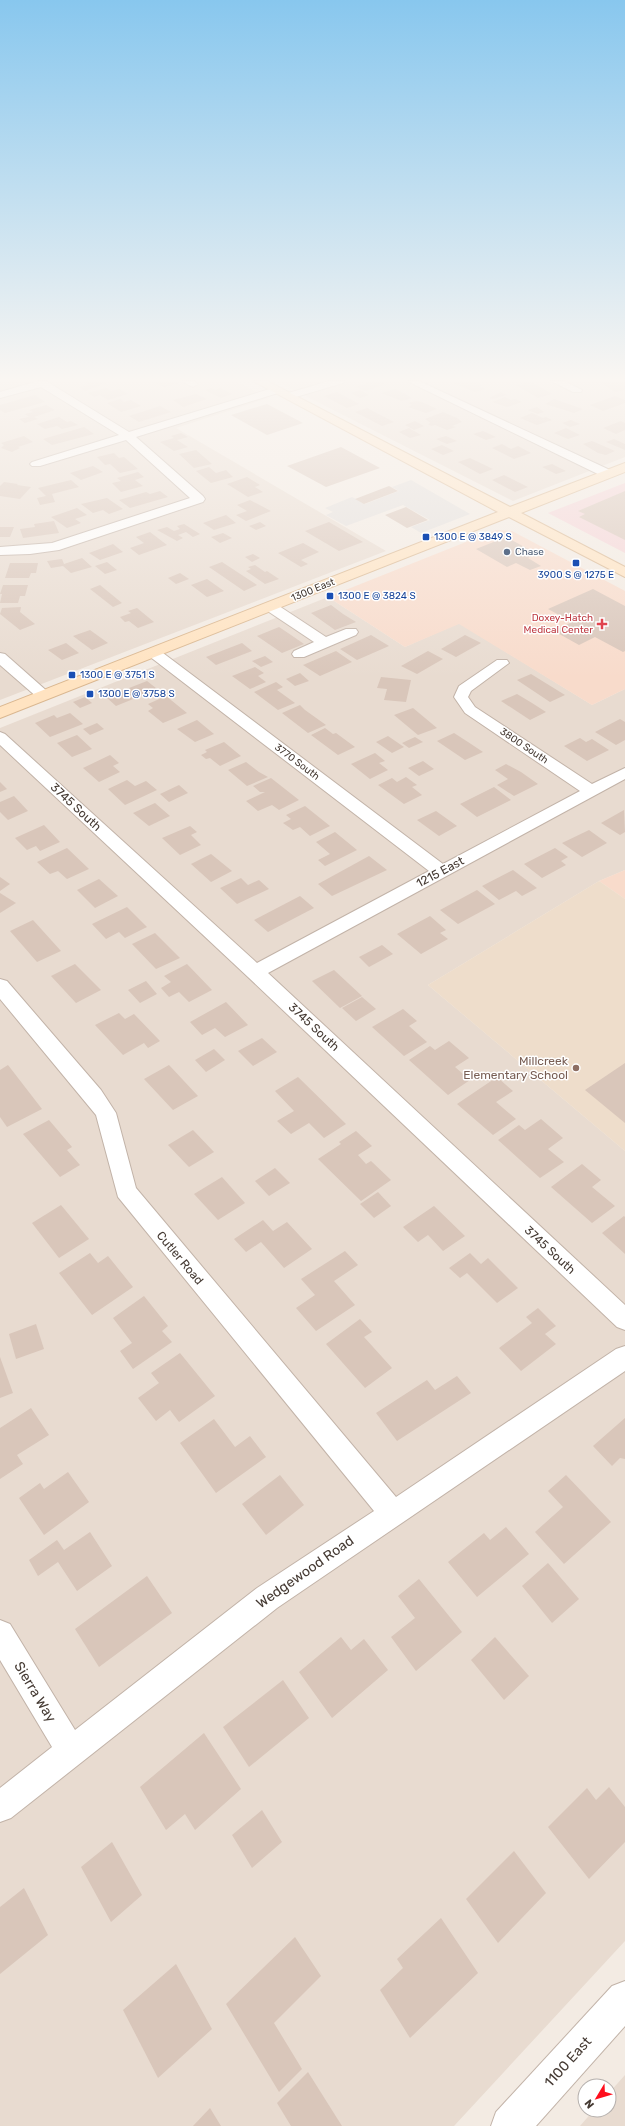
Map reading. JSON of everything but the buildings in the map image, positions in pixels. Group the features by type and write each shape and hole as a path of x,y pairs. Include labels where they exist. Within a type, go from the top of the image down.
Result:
{"main road":[{"path":"451,480 625,573"},
{"name":"1300 East","path":"0,713 592,480"}],"street":[{"path":"0,551 30,550 54,547 199,499 178,480"},
{"path":"271,607 325,643"},
{"path":"298,654 351,632"},
{"name":"3770 South","path":"154,653 441,871"},
{"path":"0,657 44,695"},
{"name":"3800 South","path":"502,663 464,689 461,697 470,710 591,791"},
{"name":"3745 South","path":"0,738 255,972 625,1320"},
{"name":"1215 East","path":"255,972 625,773"},
{"name":"Cutler Road","path":"0,986 94,1096 106,1113 126,1191 392,1512"},
{"name":"Wedgewood Road","path":"0,1807 267,1598 392,1512 625,1357"},
{"name":"Sierra Way","path":"0,1634 71,1751"},
{"name":"1100 East","path":"510,2126 625,1999"}],"shaded area":[{"path":"0,480 265,480 386,551 0,700"},
{"path":"411,480 470,514 421,533 411,527 430,520 403,505 346,526 326,515 333,512 325,508 352,497 365,504 399,491 392,487"},
{"path":"472,480 566,480 513,501"},
{"path":"625,483 625,553 548,513"},
{"path":"496,530 512,531 625,591 625,689 592,705 459,624 405,647 328,597"},
{"path":"328,597 405,647 459,623 592,705 625,689 625,870 599,881 428,985 625,1151 625,1941 454,2126 0,2126 0,728"},
{"path":"625,870 625,899 599,881"},
{"name":"Millcreek Elementary School","path":"599,881 625,899 625,1151 428,985"},
{"path":"625,2075 625,2126 580,2126 587,2118 617,2118 617,2084"}],"place":[{"name":"1300 E @ 3849 S","path":"426,537"},
{"name":"Chase","path":"507,552"},
{"name":"3900 S @ 1275 E","path":"576,563"},
{"name":"1300 E @ 3824 S","path":"330,596"},
{"name":"Doxey-Hatch Medical Center","path":"602,624"},
{"name":"1300 E @ 3751 S","path":"72,675"},
{"name":"1300 E @ 3758 S","path":"90,694"},
{"name":"Millcreek Elementary School","path":"576,1068"}]}
